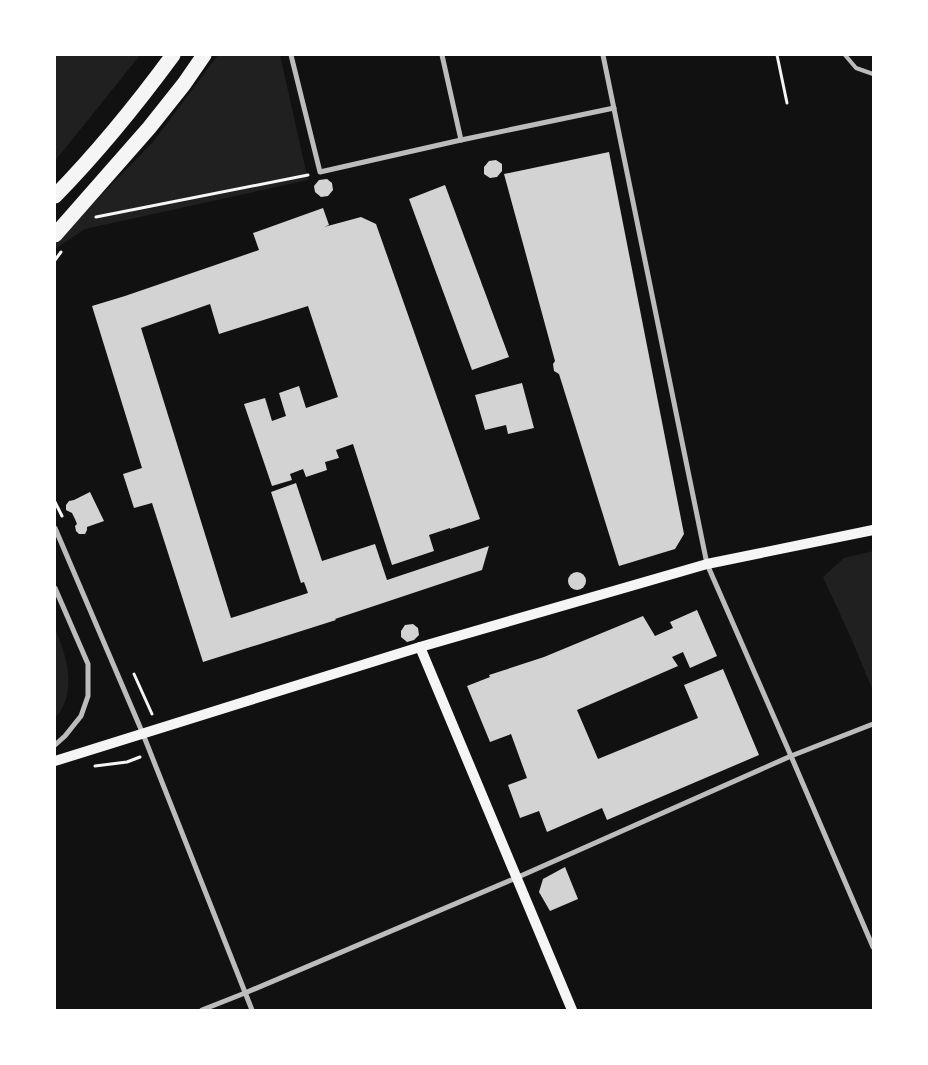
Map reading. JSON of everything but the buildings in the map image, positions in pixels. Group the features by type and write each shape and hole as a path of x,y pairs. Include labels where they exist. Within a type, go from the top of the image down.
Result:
{"highway":[{"path":"55,196 116,128 173,55"},
{"path":"55,235 149,128 204,55"}],"main road":[{"path":"55,761 420,647 707,564 873,530"},
{"path":"420,647 572,1010"}],"street":[{"path":"291,55 320,172 614,108"},
{"path":"442,55 461,140"},
{"path":"602,55 707,564 792,756 873,947"},
{"path":"55,528 143,734 252,1010"},
{"path":"55,588 88,664 88,696 81,716 55,746"},
{"path":"202,1010 516,878 792,756 873,724"}],"lane":[{"path":"846,55 856,68 873,74"}],"path":[{"path":"777,55 787,102"},
{"path":"89,218 320,172"},
{"path":"55,260 66,246"}],"shaded area":[{"path":"55,55 140,55 55,161"},
{"path":"218,55 280,55 308,180 85,229 55,249 55,245 72,225 153,142"},
{"path":"873,551 873,691 823,577 844,558"},
{"path":"55,629 66,662 68,686 62,708 55,718"}]}
